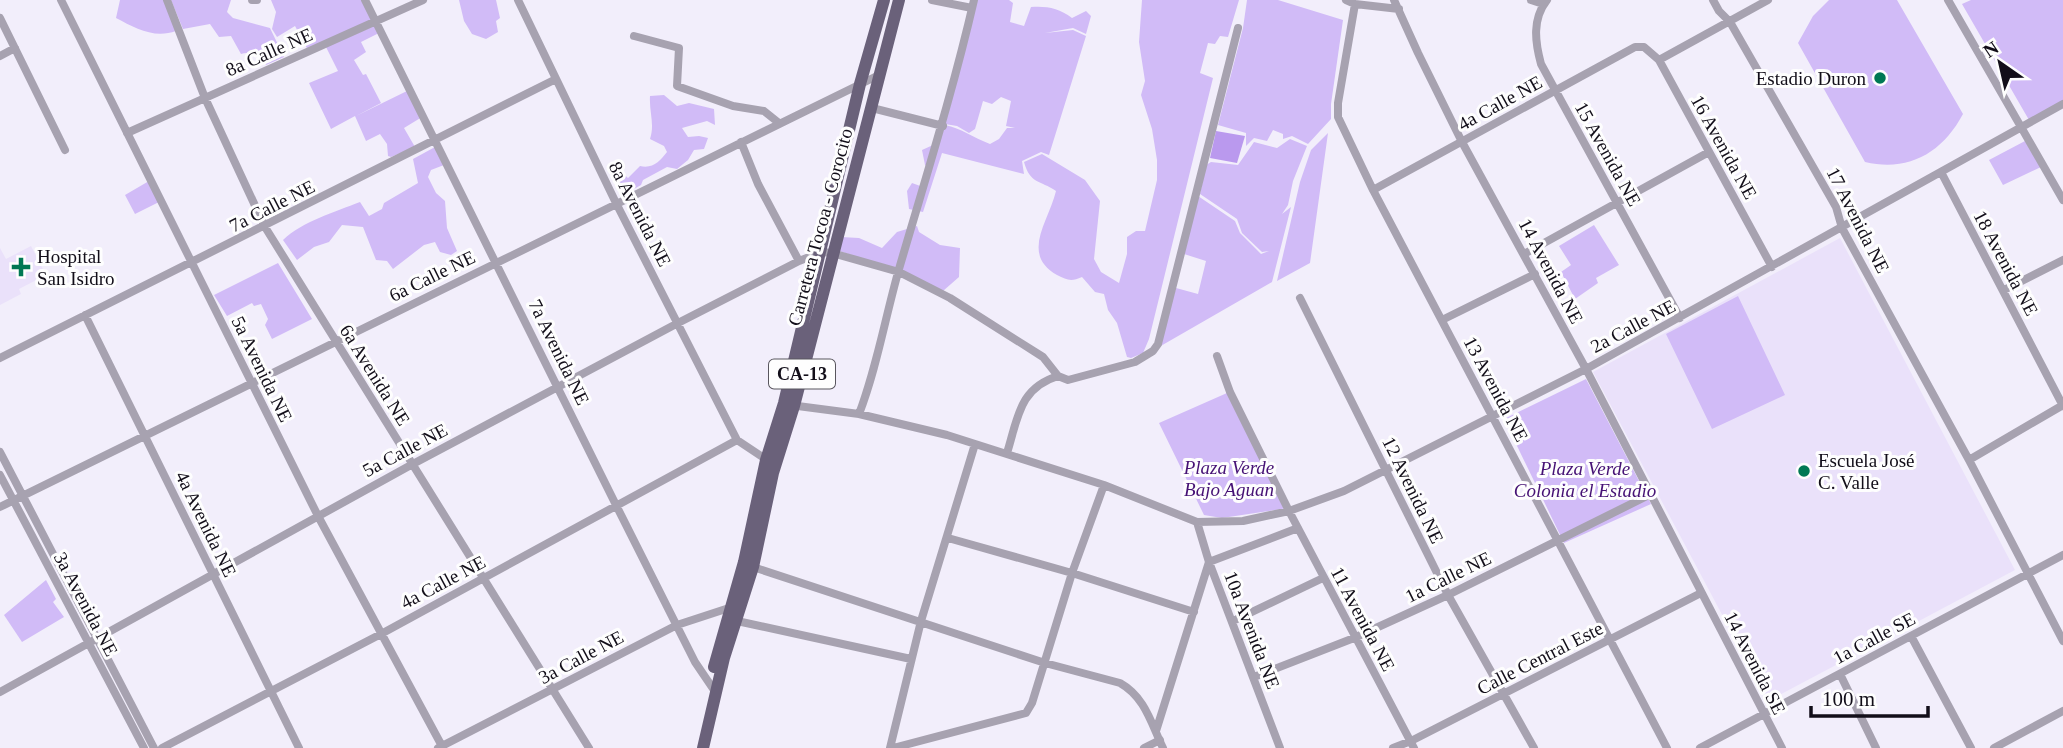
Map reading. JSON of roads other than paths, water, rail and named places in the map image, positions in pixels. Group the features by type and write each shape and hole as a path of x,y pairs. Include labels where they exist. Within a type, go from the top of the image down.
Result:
{"main road":[{"name":"Carretera Tocoa - Corocito","path":"695,748 736,606 744,562 771,462 789,405 827,252 860,84 884,0"},
{"name":"Carretera Tocoa - Corocito","path":"827,252 872,108 900,0"},
{"name":"Carretera Tocoa - Corocito","path":"703,748 713,689 737,621 736,606 753,567 771,462"}],"street":[{"name":"5a Avenida NE","path":"61,0 318,516 441,747"},
{"name":"6a Avenida NE","path":"167,0 205,98 265,227 589,748"},
{"name":"7a Avenida NE","path":"365,0 616,505 713,689"},
{"name":"8a Calle NE","path":"127,133 423,0"},
{"name":"8a Avenida NE","path":"519,0 616,203 737,440"},
{"path":"859,414 873,377 899,272 943,126 973,4 932,0"},
{"path":"1346,0 1355,4 1367,3 1399,9"},
{"name":"14 Avenida NE","path":"1394,0 1462,142 1586,369 1701,593"},
{"path":"1531,0 1545,2"},
{"name":"17 Avenida NE","path":"1713,0 1730,22 1836,207 1842,228 1969,460 2063,640"},
{"path":"1659,60 1768,0"},
{"path":"1952,1 2063,200"},
{"name":"15 Avenida NE","path":"1545,2 1535,29 1535,45 1541,64 1680,318"},
{"name":"13 Avenida NE","path":"1355,4 1338,117 1373,190 1667,748"},
{"path":"0,18 65,150"},
{"path":"827,252 899,272 971,310 1043,357 1058,376 1068,380 1144,358 1158,344 1238,28"},
{"path":"634,36 679,48 677,86 733,106 764,111 779,123"},
{"name":"4a Calle NE","path":"1373,190 1635,47 1644,47"},
{"name":"16 Avenida NE","path":"1644,47 1659,60 1772,267"},
{"path":"0,56 15,48"},
{"name":"6a Calle NE","path":"0,507 879,75"},
{"name":"7a Calle NE","path":"0,358 556,79"},
{"name":"2a Calle NE","path":"1197,522 1243,521 1289,511 1344,491 1586,369 2063,104"},
{"path":"872,108 943,126"},
{"path":"741,142 758,184 799,261"},
{"path":"1524,254 1709,152"},
{"name":"18 Avenida NE","path":"1941,172 2063,405"},
{"name":"5a Calle NE","path":"0,692 559,386 799,261 827,252"},
{"path":"2004,290 2063,260"},
{"path":"1442,320 1535,274"},
{"name":"12 Avenida NE","path":"1300,298 1448,595 1534,748"},
{"name":"4a Avenida NE","path":"85,315 299,748"},
{"name":"11 Avenida NE","path":"1217,356 1230,392 1289,511 1413,745"},
{"path":"1007,453 1022,403 1035,387 1058,376"},
{"path":"789,405 859,414 920,428 1104,485 1197,522"},
{"path":"1969,460 2063,405"},
{"path":"737,440 771,462"},
{"name":"4a Calle NE","path":"162,748 381,634 737,440"},
{"path":"975,444 921,621 891,748 1026,713 1032,703 1072,573 1104,485"},
{"path":"0,452 93,641 154,748"},
{"name":"3a Avenida NE","path":"0,475 93,641 144,748"},
{"name":"1a Calle NE","path":"1254,677 1354,638 1448,595 1651,494"},
{"name":"10a Avenida NE","path":"1197,522 1209,562 1280,748"},
{"path":"1156,732 1209,562 1298,528"},
{"path":"948,538 1072,573 1194,612"},
{"name":"1a Calle SE","path":"1700,748 2063,555"},
{"path":"753,567 1045,663 1120,683 1129,688 1142,703 1162,744 1144,748"},
{"path":"1233,621 1324,578"},
{"name":"Calle Central Este","path":"1393,748 1413,745 1504,694 1701,593"},
{"name":"14 Avenida SE","path":"1701,593 1782,748"},
{"name":"3a Calle NE","path":"441,747 677,625 736,606"},
{"path":"737,621 911,659"},
{"path":"1911,636 1971,748"},
{"path":"1840,674 1876,748"},
{"path":"1994,748 2063,711"}],"place":[{"name":"Estadio Duron","path":"1880,78"},
{"name":"Hospital San Isidro","path":"21,267"},
{"name":"Escuela José C. Valle","path":"1804,471"}],"park label":[{"name":"Plaza Verde Bajo Aguan","path":"1229,478"},
{"name":"Plaza Verde Colonia el Estadio","path":"1585,479"}]}
